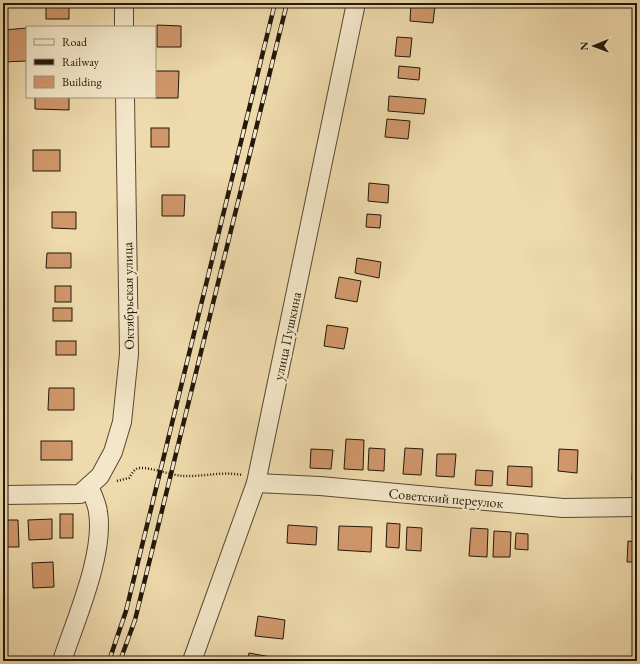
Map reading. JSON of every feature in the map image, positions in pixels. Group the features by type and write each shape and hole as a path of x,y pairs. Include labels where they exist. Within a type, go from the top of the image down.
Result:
{"street":[{"path":"124,3 124,26"},
{"name":"улица Пушкина","path":"192,661 256,483 356,3"},
{"name":"Октябрьская улица","path":"88,486 100,476 113,452 122,422 129,354 125,98"},
{"name":"Советский переулок","path":"256,483 320,486 563,508 637,507"},
{"path":"3,495 88,486 98,512 98,543 88,586 62,661"}],"path":[{"path":"88,486 129,478 136,469 141,468 170,475 184,476 209,475 227,472 241,474 256,483"}],"building":[{"path":"46,3 69,3 69,19 46,19"},
{"path":"411,3 435,6 433,23 410,21"},
{"path":"157,25 181,26 181,47 157,47"},
{"path":"26,28 26,61 3,62 3,30"},
{"path":"397,37 412,38 410,57 395,56"},
{"path":"399,66 420,68 419,80 398,78"},
{"path":"156,71 179,71 178,98 156,98"},
{"path":"389,96 426,99 424,114 388,111"},
{"path":"35,98 69,98 69,110 35,109"},
{"path":"387,119 410,121 408,139 385,137"},
{"path":"151,128 169,128 169,147 151,147"},
{"path":"33,150 60,150 60,171 33,171"},
{"path":"369,183 389,185 388,203 368,201"},
{"path":"162,195 185,195 184,216 162,216"},
{"path":"52,212 76,212 76,229 52,228"},
{"path":"367,214 381,215 380,228 366,227"},
{"path":"47,253 71,253 71,268 46,268"},
{"path":"357,258 381,262 379,278 355,273"},
{"path":"339,277 361,281 357,302 335,298"},
{"path":"55,286 71,286 71,302 55,302"},
{"path":"53,308 72,308 72,321 53,321"},
{"path":"327,325 348,328 344,349 324,346"},
{"path":"56,341 76,341 76,355 56,355"},
{"path":"49,388 74,388 74,410 48,410"},
{"path":"346,439 364,440 363,470 344,469"},
{"path":"41,441 72,441 72,460 41,460"},
{"path":"369,448 385,449 384,471 368,470"},
{"path":"405,448 423,449 421,475 403,474"},
{"path":"311,449 333,450 331,469 310,468"},
{"path":"559,449 578,450 577,473 558,471"},
{"path":"437,454 456,454 454,477 436,476"},
{"path":"633,459 637,459 637,481 632,480"},
{"path":"508,466 532,467 532,487 507,485"},
{"path":"476,470 493,471 492,486 475,485"},
{"path":"60,514 73,514 73,538 60,538"},
{"path":"52,519 52,539 29,540 28,520"},
{"path":"3,520 18,520 19,547 3,547"},
{"path":"387,523 400,524 399,548 386,547"},
{"path":"288,525 317,527 316,545 287,543"},
{"path":"339,526 372,527 371,552 338,550"},
{"path":"407,527 422,528 421,551 406,550"},
{"path":"471,528 488,529 487,557 469,556"},
{"path":"494,531 511,532 510,557 493,557"},
{"path":"516,533 528,534 528,550 515,549"},
{"path":"628,541 637,542 637,562 627,562"},
{"path":"53,562 54,587 33,588 32,563"},
{"path":"258,616 285,620 283,639 255,636"},
{"path":"249,653 271,657 270,661 247,661"}],"railway":[{"path":"109,661 126,611 275,3"},
{"path":"120,661 135,620 287,3"}]}
